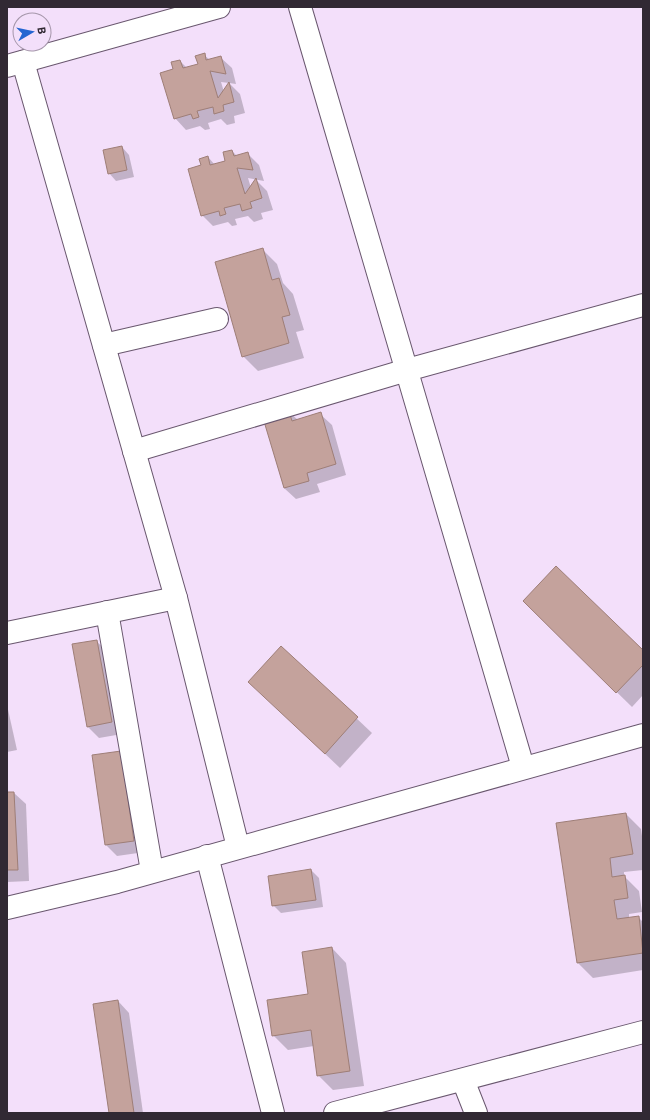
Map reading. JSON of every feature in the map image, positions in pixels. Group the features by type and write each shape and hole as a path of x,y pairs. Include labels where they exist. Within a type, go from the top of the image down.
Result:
{"street":[{"path":"219,7 15,64 104,345 176,598 238,847"},
{"path":"300,7 523,768"},
{"path":"134,451 407,370 643,305"},
{"path":"104,345 217,319"},
{"path":"7,633 176,598"},
{"path":"106,612 152,871"},
{"path":"7,908 152,871 643,735"},
{"path":"207,856 273,1113"},
{"path":"335,1113 643,1032"},
{"path":"462,1080 476,1113"}],"building":[{"path":"205,53 206,60 221,56 226,74 210,71 218,98 229,82 234,102 223,105 224,111 214,114 213,107 197,111 199,117 193,119 191,114 174,119 160,73 173,69 171,62 180,60 183,68 198,64 195,56"},
{"path":"122,146 127,170 108,174 103,150"},
{"path":"232,150 234,156 248,152 253,170 237,168 245,194 256,178 262,198 250,202 252,208 242,211 240,204 224,208 226,214 220,216 219,211 201,216 188,169 201,165 199,159 208,156 210,165 225,161 223,152"},
{"path":"263,248 272,280 279,278 290,315 282,317 289,343 242,357 215,262"},
{"path":"289,411 292,421 321,412 336,464 307,473 309,481 284,488 263,418"},
{"path":"556,566 643,650 643,665 616,693 523,601"},
{"path":"97,640 112,722 87,727 72,644"},
{"path":"281,646 358,717 325,754 248,682"},
{"path":"121,751 134,841 105,845 92,755"},
{"path":"7,792 14,792 18,870 7,870"},
{"path":"626,813 633,854 610,858 612,877 625,875 628,898 614,900 617,919 639,916 643,953 577,963 556,823"},
{"path":"311,869 316,900 272,906 268,876"},
{"path":"332,947 350,1071 317,1076 311,1030 272,1036 267,1000 308,994 302,952"},
{"path":"118,1000 134,1113 109,1113 93,1004"}]}
